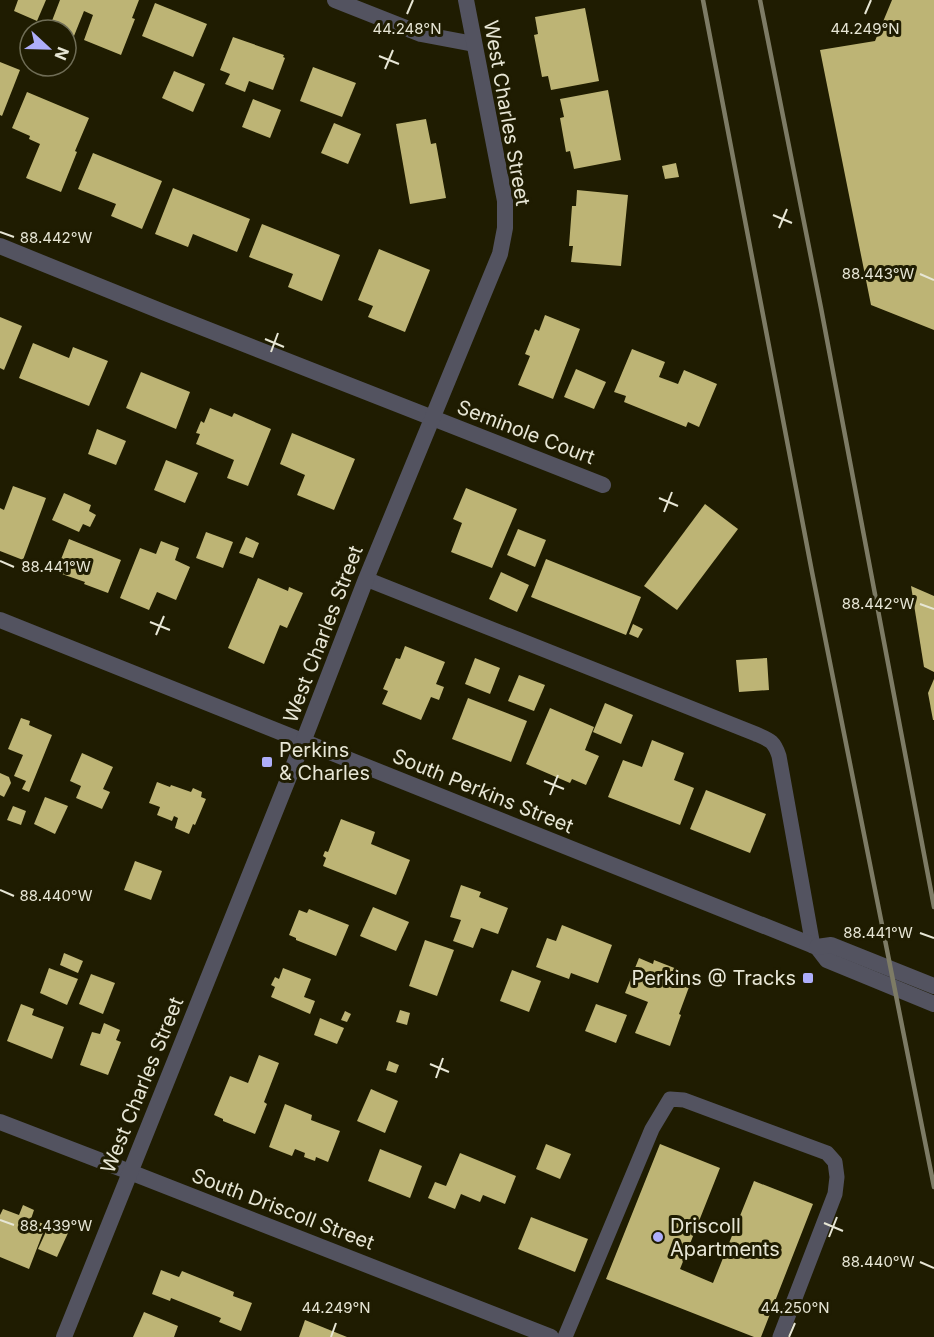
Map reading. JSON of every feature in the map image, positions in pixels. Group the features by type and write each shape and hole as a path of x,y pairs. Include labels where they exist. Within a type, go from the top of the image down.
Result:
{"street":[{"path":"335,0 421,34 474,44"},
{"name":"West Charles Street","path":"64,1337 303,742 366,579 500,254 505,228 505,201 466,0"},
{"name":"Seminole Court","path":"0,246 603,485"},
{"name":"South Perkins Street","path":"0,620 815,947 827,960 934,1004"},
{"name":"South Perkins Street","path":"815,947 831,945 934,986"},
{"name":"South Driscoll Street","path":"0,1122 551,1337"}],"lane":[{"path":"366,579 769,740 775,745 779,756 815,947"},
{"path":"565,1337 652,1129 670,1099 684,1101 827,1152 835,1162 837,1177 835,1194 781,1333"}],"building":[{"path":"18,0 46,0 38,18 30,18 14,11"},
{"path":"60,0 139,0 132,18 135,19 121,55 84,40 93,15 84,11 78,26 78,18 53,18"},
{"path":"892,0 934,0 934,330 871,305 820,50 875,41"},
{"path":"155,3 207,24 193,57 142,36"},
{"path":"585,8 599,81 551,90 548,76 542,77 534,35 538,34 535,17"},
{"path":"233,37 284,55 285,58 273,90 249,81 245,92 225,84 230,74 220,70"},
{"path":"0,62 18,69 18,75 2,116 0,115"},
{"path":"313,67 356,83 342,117 300,101"},
{"path":"174,71 205,84 193,112 162,98"},
{"path":"608,90 621,160 574,169 570,151 566,152 560,118 564,117 560,99"},
{"path":"27,92 89,118 61,192 26,178 40,144 29,139 30,136 12,128"},
{"path":"253,99 281,110 270,138 242,127"},
{"path":"426,119 431,144 436,143 446,198 410,204 396,124"},
{"path":"334,123 361,134 348,164 321,153"},
{"path":"93,153 162,181 142,229 111,216 116,204 78,189"},
{"path":"676,163 679,177 665,179 662,166"},
{"path":"173,188 250,219 237,252 193,234 188,247 155,234"},
{"path":"577,190 628,195 621,266 571,262 573,246 569,246 572,206 576,206"},
{"path":"262,224 340,255 322,301 288,287 293,274 249,257"},
{"path":"379,249 430,270 405,332 368,317 373,306 358,300"},
{"path":"545,315 580,329 553,399 518,385 530,356 525,354 535,329 539,331"},
{"path":"0,317 22,326 4,370 0,368"},
{"path":"33,343 69,358 73,347 108,361 89,406 19,378"},
{"path":"632,349 665,362 659,377 678,384 684,370 717,384 699,427 688,422 686,427 624,402 626,396 614,392"},
{"path":"576,369 606,382 594,409 564,397"},
{"path":"141,372 190,392 176,429 126,408"},
{"path":"210,408 232,417 234,413 271,429 248,486 227,478 234,460 196,444 200,434 196,433 201,421 204,423"},
{"path":"97,429 126,441 116,465 88,454"},
{"path":"292,433 355,459 334,510 297,495 305,475 280,464"},
{"path":"166,460 198,473 185,503 154,490"},
{"path":"13,486 46,498 23,560 0,551 0,508 4,510"},
{"path":"466,488 517,509 492,568 451,552 462,523 453,519"},
{"path":"64,493 91,505 89,511 96,515 90,527 83,524 79,532 52,520"},
{"path":"705,504 738,529 677,610 644,586"},
{"path":"518,529 546,540 535,567 507,555"},
{"path":"206,532 233,542 223,568 196,558"},
{"path":"246,537 259,543 253,558 239,553"},
{"path":"69,539 121,560 108,593 56,572"},
{"path":"161,541 179,548 175,560 190,567 176,600 157,592 149,610 120,598 140,548 156,554"},
{"path":"546,559 641,597 626,635 531,597"},
{"path":"501,572 529,585 517,612 489,599"},
{"path":"258,578 288,591 289,587 303,593 287,628 280,625 264,664 228,648"},
{"path":"911,586 934,596 934,672 924,667"},
{"path":"633,624 643,629 638,638 629,634"},
{"path":"405,646 445,662 436,684 444,687 439,700 431,697 421,720 382,704 388,691 383,689 396,658 400,659"},
{"path":"475,658 500,668 490,694 465,684"},
{"path":"767,658 769,690 739,692 736,660"},
{"path":"519,675 545,685 534,711 508,701"},
{"path":"934,679 934,720 933,720 928,693"},
{"path":"468,698 527,721 511,762 452,739"},
{"path":"605,703 633,715 621,744 593,732"},
{"path":"550,708 594,727 585,750 599,756 586,785 572,779 570,783 526,764"},
{"path":"21,718 30,721 29,725 52,735 29,792 22,789 26,781 14,776 23,755 8,749"},
{"path":"652,740 684,753 674,780 694,788 680,825 608,797 623,760 642,767"},
{"path":"82,753 113,767 103,789 110,792 102,809 76,798 81,786 70,781"},
{"path":"0,773 9,777 11,783 4,797 0,795"},
{"path":"157,782 191,792 193,788 202,792 201,797 206,799 189,834 175,828 178,818 174,816 172,821 157,815 160,807 149,803"},
{"path":"706,790 766,814 750,853 690,829"},
{"path":"45,797 68,806 55,834 34,824"},
{"path":"13,806 26,811 21,825 7,820"},
{"path":"341,819 375,832 371,844 410,860 396,895 323,866 326,858 323,856 325,851 328,852"},
{"path":"135,861 162,871 151,900 124,890"},
{"path":"461,885 481,892 479,897 508,908 498,934 481,928 473,948 453,941 461,920 450,917"},
{"path":"373,907 409,922 396,951 360,936"},
{"path":"309,909 349,925 336,956 289,935 299,910 307,913"},
{"path":"562,925 612,945 598,983 571,973 569,979 536,967 547,938 556,941"},
{"path":"425,940 454,950 437,996 409,986"},
{"path":"64,953 83,961 78,973 60,965"},
{"path":"639,958 653,964 654,960 677,969 675,973 692,979 670,1046 635,1033 648,1002 625,993"},
{"path":"49,968 78,979 67,1005 40,993"},
{"path":"283,968 311,979 304,997 315,1001 310,1014 271,997 275,987 271,985 275,977 279,979"},
{"path":"512,970 541,981 529,1012 500,1001"},
{"path":"91,974 115,983 103,1014 79,1004"},
{"path":"21,1004 34,1009 32,1015 64,1027 52,1059 7,1041"},
{"path":"596,1004 627,1015 616,1043 585,1031"},
{"path":"400,1010 410,1013 407,1025 396,1022"},
{"path":"345,1011 351,1014 347,1022 341,1020"},
{"path":"320,1018 344,1028 337,1044 314,1035"},
{"path":"104,1023 120,1030 116,1040 121,1042 108,1075 80,1065 92,1032 100,1034"},
{"path":"259,1055 279,1063 255,1134 214,1115 230,1076 248,1083"},
{"path":"389,1061 399,1065 396,1073 386,1070"},
{"path":"371,1089 398,1101 385,1133 357,1121"},
{"path":"285,1104 312,1115 311,1120 340,1131 328,1162 316,1157 315,1161 304,1157 305,1153 295,1149 292,1156 269,1147"},
{"path":"546,1144 571,1154 560,1179 536,1169"},
{"name":"Driscoll Apartments","path":"660,1144 720,1168 680,1269 713,1283 754,1181 813,1204 761,1337 754,1337 606,1279"},
{"path":"380,1149 422,1166 410,1198 368,1181"},
{"path":"460,1153 516,1176 505,1204 483,1195 480,1202 461,1194 455,1209 428,1198 435,1182 446,1186"},
{"path":"23,1205 34,1210 31,1219 46,1225 29,1269 0,1257 0,1215 3,1209 19,1215"},
{"path":"531,1217 588,1239 575,1272 518,1249"},
{"path":"49,1225 68,1233 57,1257 38,1249"},
{"path":"161,1270 179,1277 182,1271 234,1292 233,1296 252,1303 241,1331 219,1322 221,1318 171,1298 170,1301 152,1294"},
{"path":"144,1312 178,1326 174,1337 133,1337"},
{"path":"305,1320 347,1337 299,1337"}],"railway":[{"path":"703,0 812,572 934,1187"},
{"path":"760,0 821,308 934,907"}],"place":[{"name":"Perkins & Charles","path":"267,762"},
{"name":"Perkins @ Tracks","path":"808,978"},
{"name":"Driscoll Apartments","path":"658,1237"}]}
